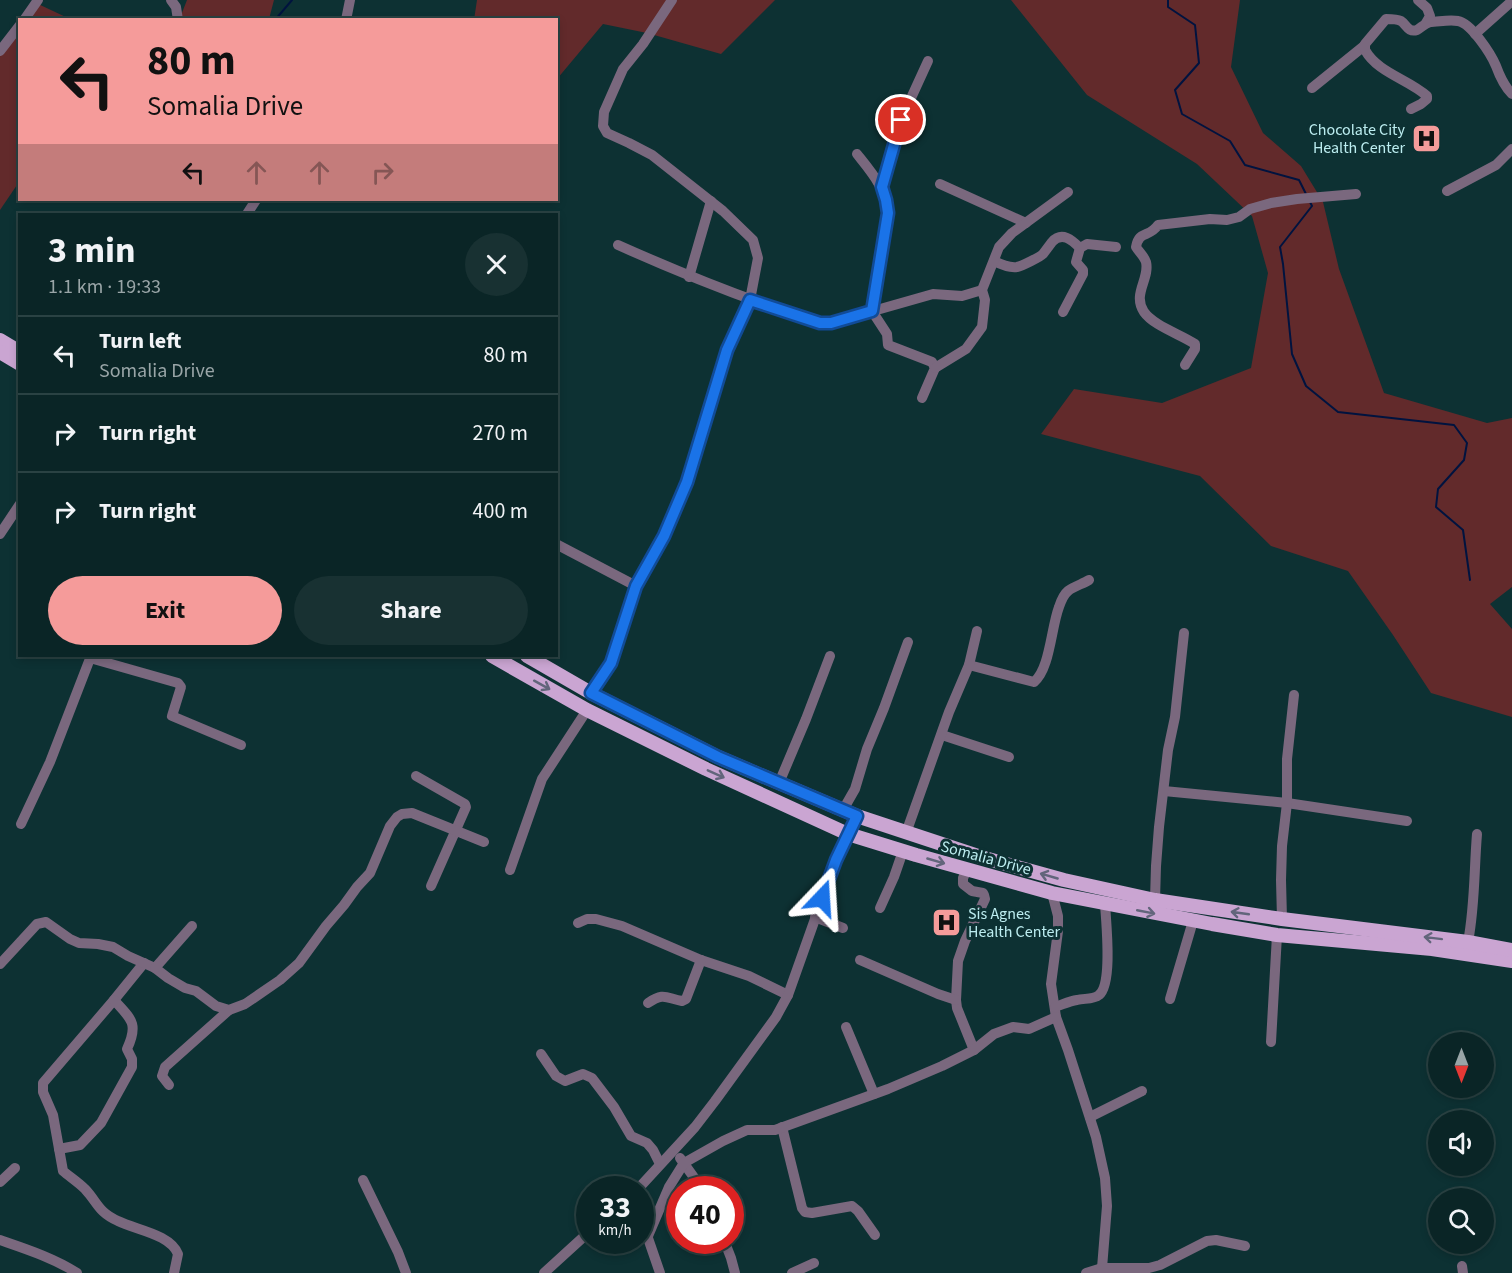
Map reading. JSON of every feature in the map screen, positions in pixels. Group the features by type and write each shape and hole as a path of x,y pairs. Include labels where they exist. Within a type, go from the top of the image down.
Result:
{"main road":[{"path":"0,340 18,351"},
{"path":"0,352 18,363"},
{"name":"Somalia Drive","path":"494,657 587,710 706,770 848,834 903,851 1052,893 1192,921 1277,934 1432,949 1512,961"},
{"name":"Somalia Drive","path":"529,657 591,693 718,757 857,816 981,857 1064,880 1155,900 1282,919 1468,942 1512,950"}],"street":[{"path":"25,18 38,0"},
{"path":"171,0 176,7 178,18"},
{"path":"346,18 350,0"},
{"path":"591,693 611,663 636,586 664,536 687,482 727,350 750,300 758,258 753,240 723,211 652,155 607,133 603,126 604,112 623,69 643,44 672,0"},
{"path":"1312,88 1364,46 1386,19 1401,21 1412,30 1417,30 1426,23 1430,16 1427,8 1418,0"},
{"path":"1475,34 1512,1"},
{"path":"1426,23 1457,20 1465,23 1496,65 1506,88 1512,94"},
{"path":"0,51 18,28"},
{"path":"1364,46 1366,53 1379,66 1408,82 1427,96 1424,102 1411,109"},
{"path":"882,187 901,120 928,61"},
{"path":"1447,191 1496,165 1512,149"},
{"path":"857,154 882,187 888,213 872,311 887,334 888,345 932,362 935,368"},
{"path":"940,184 1026,224"},
{"path":"922,398 935,368 966,349 982,327 985,300 982,290 999,247 1012,233 1068,192"},
{"path":"1185,365 1195,344 1154,321 1143,311 1139,295 1145,279 1146,263 1136,247 1140,236 1154,231 1158,225 1210,219 1227,220 1270,203 1356,194"},
{"path":"689,277 711,201"},
{"path":"994,261 1016,267 1042,255 1054,239 1061,237 1071,239 1080,248"},
{"path":"1063,312 1083,274 1083,270 1076,262 1080,248 1087,244 1116,247"},
{"path":"618,245 689,277 820,323 831,323 933,294 962,296 982,290"},
{"path":"0,534 18,507"},
{"path":"558,545 636,586"},
{"path":"969,664 1034,682 1041,675 1055,617 1063,597 1069,590 1089,580"},
{"path":"906,833 969,664 977,632"},
{"path":"1155,900 1157,856 1168,750 1175,717 1184,633"},
{"path":"843,810 855,789 867,749 908,642"},
{"path":"779,783 830,656"},
{"path":"21,824 50,762 91,657 178,683 181,687 172,716 241,744"},
{"path":"1282,919 1282,846 1287,803 1287,759 1294,695"},
{"path":"510,870 542,779 587,710"},
{"path":"942,735 1009,756"},
{"path":"416,776 465,804 466,810 431,886"},
{"path":"1164,791 1287,803 1407,820"},
{"path":"169,1085 162,1076 165,1067 229,1010 245,1004 280,980 299,963 370,873 390,826 397,817 412,813 484,842"},
{"path":"649,1176 715,1101 776,1017 788,995 836,860 857,816"},
{"path":"1468,942 1474,902 1477,834"},
{"path":"880,908 903,851"},
{"path":"967,870 963,884 972,891 982,892 985,899 964,941 958,961 956,1000 964,1029 974,1050"},
{"path":"1052,893 1058,916 1059,932 1051,984 1055,1012 1090,1117 1105,1178 1107,1206 1103,1270"},
{"path":"654,1223 669,1187 684,1163 723,1141 747,1130 782,1127 874,1094 974,1050 994,1034 1013,1027 1029,1029 1075,1000 1101,994 1105,986 1108,960 1105,904"},
{"path":"815,917 843,928"},
{"path":"578,923 587,919 596,919 614,924 701,960 749,976 788,995"},
{"path":"1170,999 1192,921"},
{"path":"0,964 37,924 46,922 79,943 113,947 155,968 186,988 196,991 216,1006 229,1010"},
{"path":"155,968 192,926"},
{"path":"1271,1042 1277,934"},
{"path":"648,1003 657,997 682,1001 686,999 701,960"},
{"path":"860,960 956,1000"},
{"path":"144,963 43,1083 43,1092 53,1115 63,1171 84,1188 100,1210 118,1222 160,1237 173,1246 178,1254 174,1273"},
{"path":"59,1149 80,1145 101,1123 132,1067 132,1059 127,1049 134,1030 132,1021 114,1000"},
{"path":"846,1027 874,1094"},
{"path":"541,1054 556,1076 565,1081 582,1074 592,1078 632,1136 646,1143 653,1150 660,1164"},
{"path":"1090,1117 1142,1091"},
{"path":"782,1127 802,1208 805,1212 812,1214 852,1206 875,1235"},
{"path":"674,1150 693,1176"},
{"path":"0,1182 15,1168"},
{"path":"363,1180 406,1273"},
{"path":"0,1240 31,1251 77,1273"},
{"path":"1086,1273 1149,1268 1160,1265 1207,1241 1215,1240 1245,1246"},
{"path":"544,1273 576,1244"},
{"path":"654,1254 660,1273"},
{"path":"729,1254 735,1273"},
{"path":"792,1273 814,1263"}],"shaded area":[{"path":"187,0 274,0 269,18 180,18"},
{"path":"477,0 775,0 721,54 647,33 603,24 558,78 558,18 474,18"},
{"path":"1011,0 1240,0 1231,67 1263,133 1301,166 1323,202 1339,269 1384,393 1487,423 1512,418 1512,587 1490,604 1512,629 1512,717 1431,693 1348,571 1271,546 1200,476 1041,434 1074,389 1162,403 1251,368 1268,273 1252,216 1197,164 1087,95"},
{"path":"36,3 68,18 25,18"},
{"path":"18,26 18,183 0,210 0,51"}],"waterway":[{"path":"277,18 292,0"},
{"path":"1168,0 1168,7 1195,25 1199,63 1175,90 1182,114 1230,141 1245,165 1299,180 1306,194"},
{"path":"1310,202 1312,206 1280,247 1292,354 1306,386 1338,412 1454,425 1467,443 1464,460 1438,489 1436,507 1463,530 1470,580"}],"place":[{"name":"Chocolate City Health Center","path":"1426,139"},
{"name":"Sis Agnes Health Center","path":"947,923"}],"route":[{"path":"822,898 836,860 857,816 718,757 591,693 611,663 636,586 664,536 687,482 727,350 750,300 820,323 831,323 872,311 888,213 882,187 901,120"}]}
